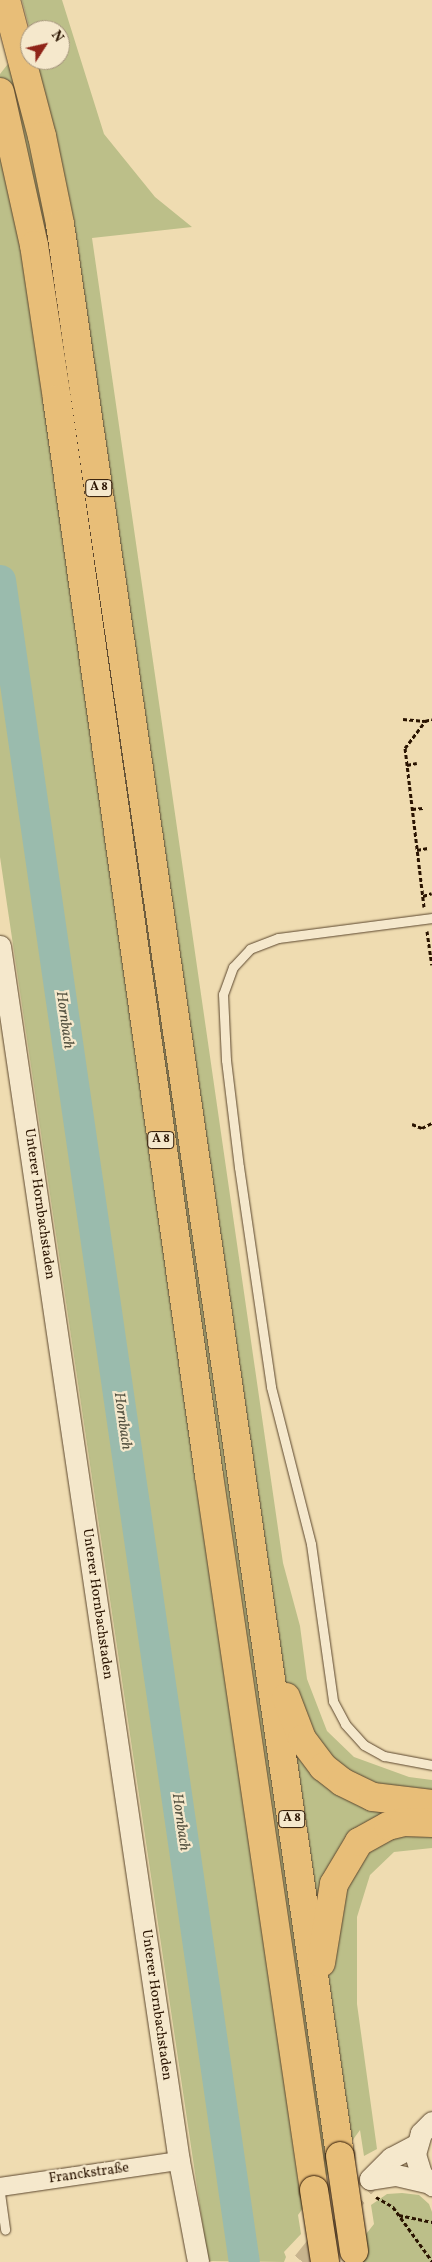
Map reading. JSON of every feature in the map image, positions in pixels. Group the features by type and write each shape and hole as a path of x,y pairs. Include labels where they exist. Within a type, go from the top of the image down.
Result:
{"highway":[{"name":"A 8","path":"6,0 20,48 60,224 355,2256"},
{"name":"A 8","path":"0,92 34,245 210,1484 325,2262"},
{"path":"269,1654 302,1739 323,1767 342,1782 373,1797 432,1804"},
{"path":"315,1984 325,1948 334,1884 359,1842 388,1826 432,1823"}],"street":[{"name":"Unterer Hornbachstaden","path":"0,946 7,1034 179,2161 198,2262"},
{"path":"371,2187 391,2158 417,2144 432,2122"},
{"path":"417,2144 417,2164 430,2184"},
{"name":"Franckstraße","path":"0,2187 179,2161"},
{"path":"371,2187 396,2175 430,2184"}],"lane":[{"path":"429,919 278,938 250,949 233,967 223,994 226,1060 271,1387 311,1544 332,1701 345,1724 364,1745 384,1756 432,1765"},
{"path":"0,2193 5,2230"}],"path":[{"path":"403,719 425,721 432,719"},
{"path":"425,721 405,748 422,896 429,919 432,965"},
{"path":"407,765 417,763"},
{"path":"412,809 422,808"},
{"path":"417,850 428,848"},
{"path":"422,896 432,893"},
{"path":"412,1124 422,1128 432,1123"},
{"path":"371,2187 393,2207 432,2261"},
{"path":"399,2215 432,2222"}],"green space":[{"path":"22,0 62,0 68,20 27,20"},
{"path":"70,26 104,134 155,197 192,227 92,238 283,1563 300,1626 307,1679 327,1731 354,1757 409,1777 432,1780 432,1848 394,1852 370,1875 357,1917 357,2004 377,2149 364,2156 360,2130 298,2215 301,2234 284,2252 286,2257 284,2262 208,2261 0,857 0,74 20,49 20,70 70,70"},
{"path":"387,2194 419,2195 429,2204 432,2212 432,2262 344,2262 374,2224 371,2205"}],"waterway":[{"name":"Hornbach","path":"0,580 244,2262"}],"tunnel":[{"path":"303,2262 370,2179"}]}
